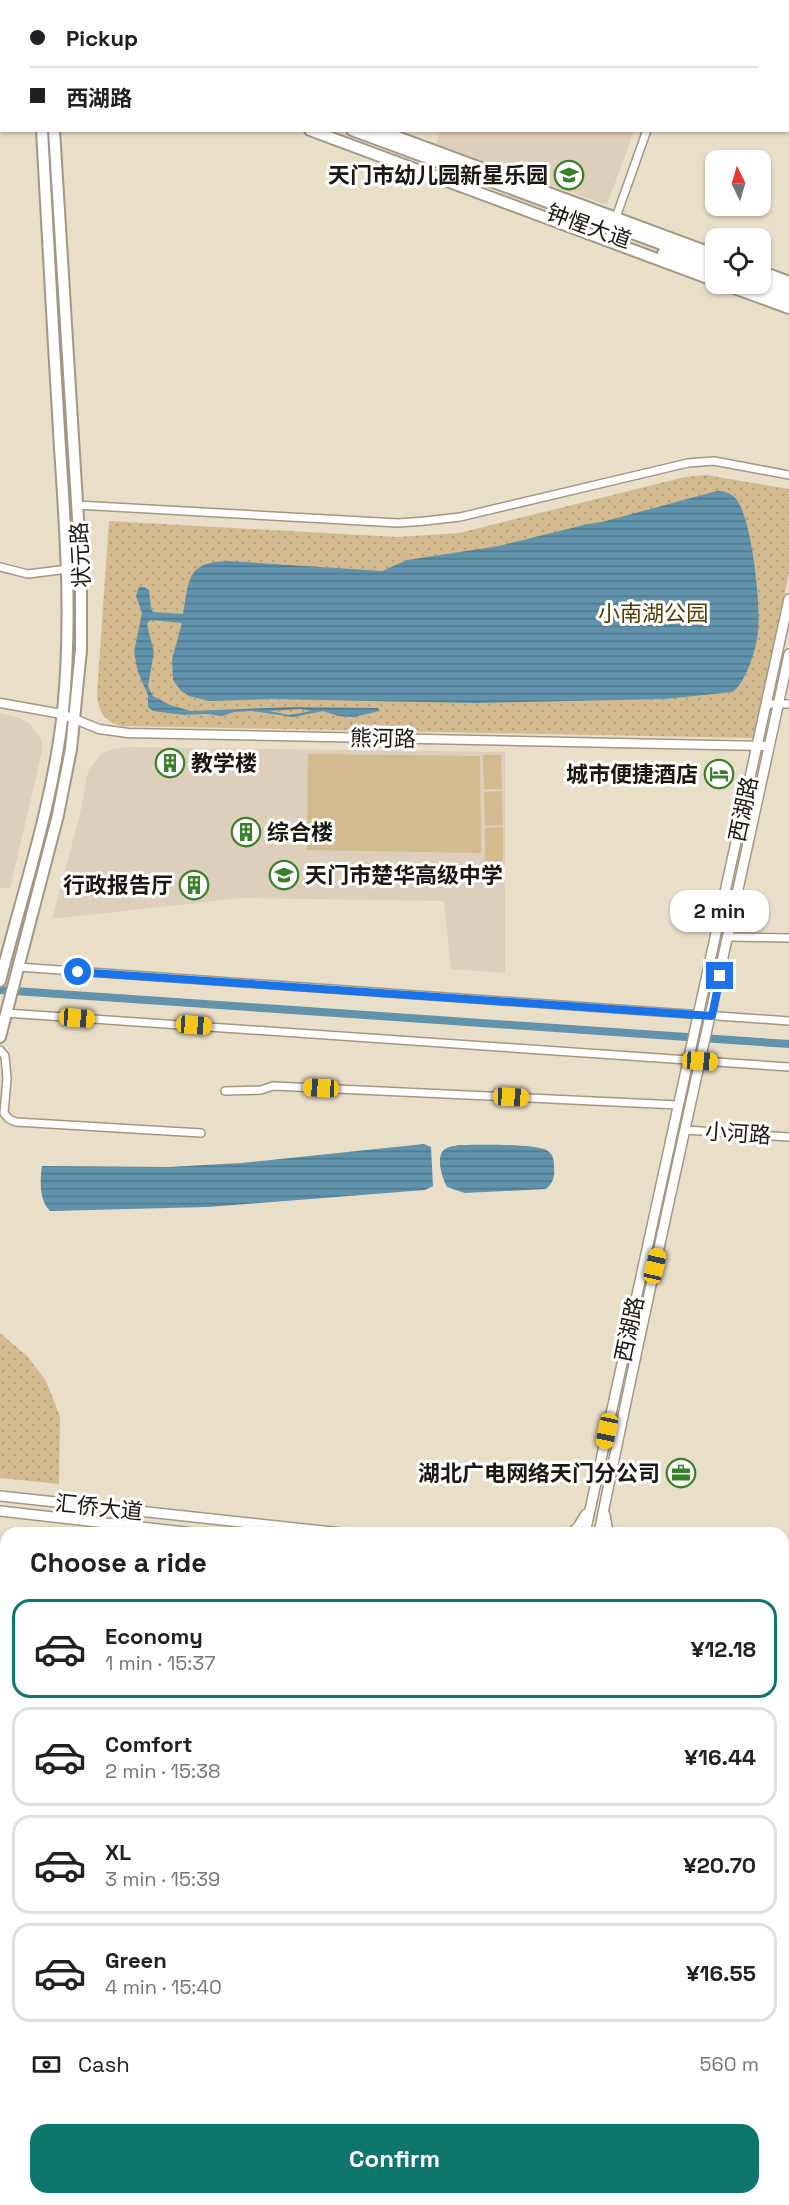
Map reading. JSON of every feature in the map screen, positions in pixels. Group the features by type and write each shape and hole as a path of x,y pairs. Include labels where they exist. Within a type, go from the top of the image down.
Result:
{"main road":[{"name":"状元路","path":"1,972 47,806 62,714 68,649 68,569 42,132"},
{"name":"状元路","path":"6,1013 51,850 65,784 75,718 81,650 82,601 54,132"},
{"path":"315,132 705,277"},
{"name":"钟惺大道","path":"333,132 613,226 705,267"},
{"name":"钟惺大道","path":"357,132 705,260"},
{"path":"383,132 613,226 705,252"},
{"path":"771,275 789,282"},
{"path":"771,284 789,290"},
{"path":"771,293 789,299"},
{"path":"750,294 789,308"},
{"name":"西湖路","path":"586,1527 789,599"},
{"name":"西湖路","path":"600,1527 637,1348 789,654"},
{"path":"0,1037 6,1013"},
{"name":"汇侨大道","path":"0,1496 287,1527"},
{"path":"576,1527 584,1518 592,1501"},
{"path":"605,1504 607,1527"},
{"name":"汇侨大道","path":"0,1511 141,1527"}],"street":[{"path":"613,226 646,132"},
{"path":"77,506 398,523 460,517 688,463 714,461 789,476"},
{"path":"0,567 28,574 68,569"},
{"name":"熊河路","path":"0,703 62,714 99,729 128,734 769,746"},
{"path":"766,704 789,704"},
{"path":"728,937 789,938"},
{"path":"17,970 711,1018 789,1021"},
{"path":"6,1013 688,1057 789,1067"},
{"path":"0,1050 5,1056 7,1078 4,1113 16,1122 201,1133"},
{"path":"225,1091 261,1090 273,1086 678,1105"},
{"name":"小河路","path":"686,1130 789,1137"}],"shaded area":[{"name":"天门市幼儿园新星乐园","path":"439,132 634,132 607,205 436,144"},
{"path":"0,713 20,718 30,724 42,741 42,751 10,889 0,887"},
{"name":"天门市楚华高级中学","path":"128,747 505,752 505,973 451,969 444,901 241,898 52,919 80,814 88,771 101,754"}],"green space":[{"name":"小南湖公园","path":"706,475 789,489 789,573 753,738 120,726 106,718 99,706 97,694 109,521 397,537 459,533 685,477"},
{"path":"308,754 480,756 481,853 307,850"},
{"path":"483,755 501,755 502,789 484,789"},
{"path":"502,791 503,825 485,826 484,792"},
{"path":"503,827 503,861 485,862 485,828"},
{"path":"0,1333 28,1357 46,1381 60,1416 59,1484 0,1478"}],"water":[{"name":"小南湖公园","path":"717,491 728,493 737,500 751,544 759,619 750,665 742,681 732,692 665,699 476,703 271,699 209,701 189,696 181,691 173,680 172,659 182,623 152,620 147,625 154,652 148,686 153,696 170,705 191,711 291,707 378,708 380,711 354,717 338,716 323,711 293,717 252,711 234,712 222,716 184,715 153,711 148,707 148,695 138,672 134,652 142,613 136,596 139,587 149,590 153,612 183,614 192,576 204,565 214,562 382,571 407,560 499,546 602,522","holes":["300,709 311,711 289,715 269,711"]},
{"path":"424,1144 431,1147 433,1186 425,1190 208,1207 50,1211 46,1207 41,1190 42,1166 169,1167 241,1163"},
{"path":"459,1145 541,1148 553,1157 553,1180 546,1189 465,1193 447,1187 440,1157 447,1148"}],"waterway":[{"path":"0,990 789,1044"}],"place":[{"name":"天门市幼儿园新星乐园","path":"569,175"},
{"name":"教学楼","path":"170,763"},
{"name":"城市便捷酒店","path":"719,774"},
{"name":"综合楼","path":"246,832"},
{"name":"天门市楚华高级中学","path":"284,875"},
{"name":"行政报告厅","path":"194,885"},
{"name":"湖北广电网络天门分公司","path":"681,1473"}],"route":[{"path":"78,972 712,1016 720,976"}]}
